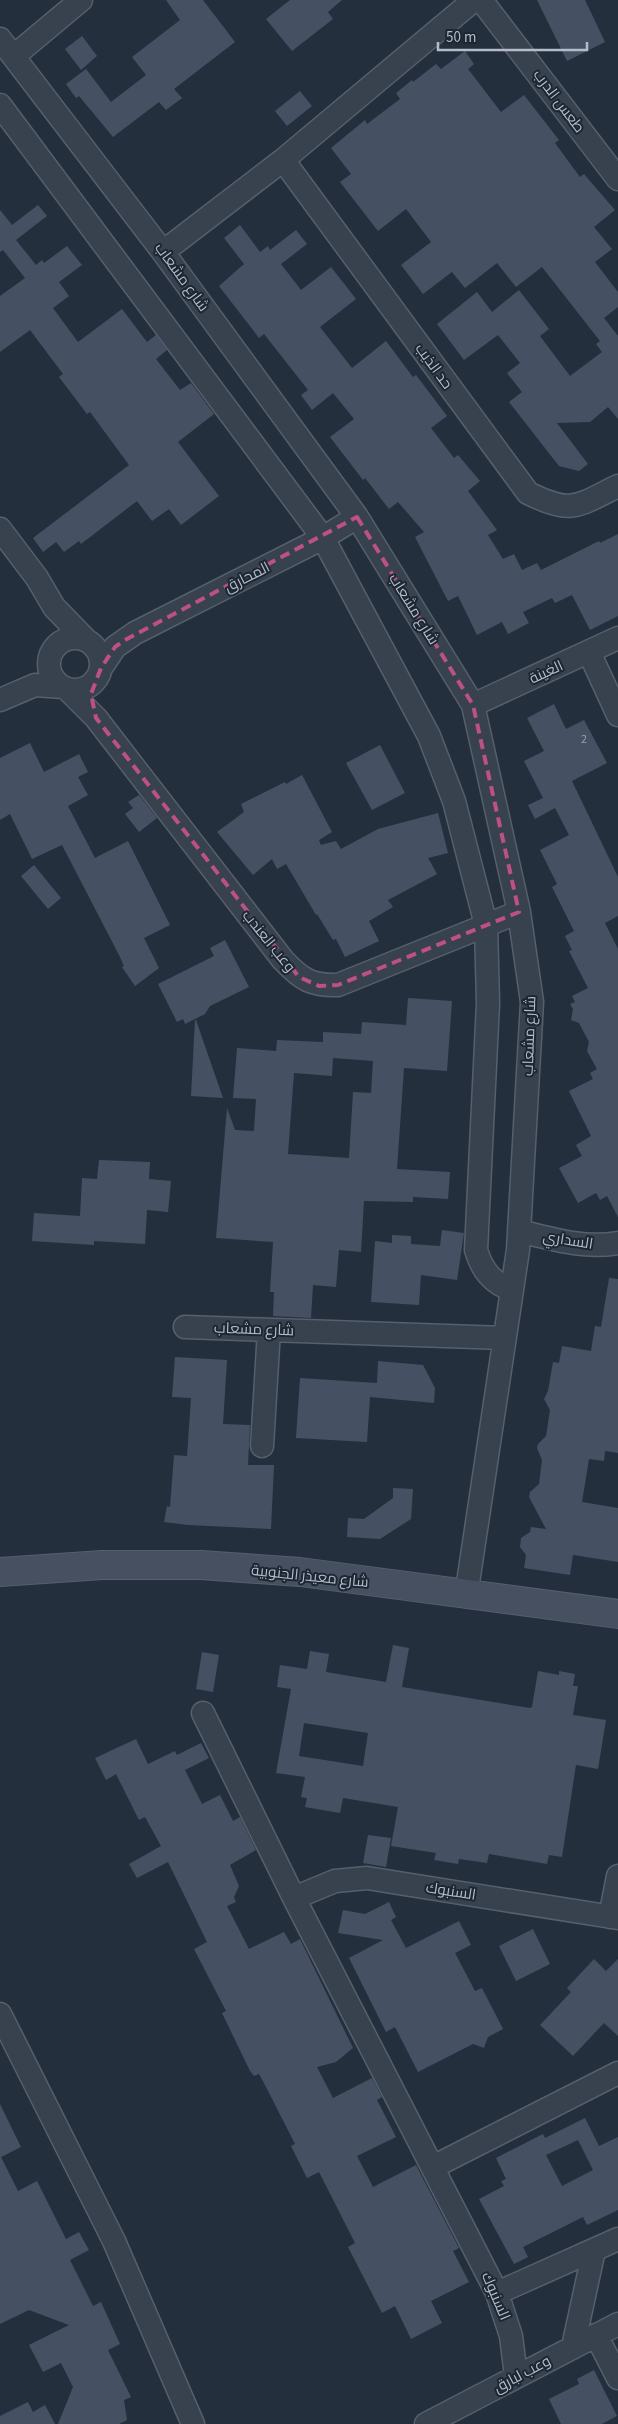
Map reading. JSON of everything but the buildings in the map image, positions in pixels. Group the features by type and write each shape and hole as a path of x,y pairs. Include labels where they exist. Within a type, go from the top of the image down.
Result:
{"street":[{"path":"14,56 81,0"},
{"path":"164,252 283,160 474,0"},
{"name":"طعس الدرب","path":"481,0 618,179"},
{"name":"شارع مشعاب","path":"0,38 164,252 357,517 473,705 519,912 532,1002 519,1231 512,1290 466,1596"},
{"path":"0,105 323,538 429,736 454,801 486,925 488,1003 476,1250 480,1262 491,1278 498,1285 512,1290"},
{"name":"حد الذيب","path":"283,160 528,493 552,505 575,507 618,486"},
{"name":"المحارق","path":"99,672 114,646 135,633 323,538 357,517"},
{"path":"0,529 62,616 98,651 99,672 84,688 35,685 6,697"},
{"path":"48,597 53,678 65,688"},
{"name":"المحارق","path":"88,642 135,633"},
{"path":"6,697 52,654 64,639 74,637 88,642"},
{"name":"الغينة","path":"473,705 618,638"},
{"path":"589,652 618,715"},
{"name":"وعب العندب","path":"96,718 91,694 99,672"},
{"name":"وعب العندب","path":"65,688 96,718 277,953 299,977 320,986 338,984 519,912"},
{"name":"السداري","path":"519,1231 574,1244 605,1245 618,1243"},
{"name":"شارع مشعاب","path":"185,1327 504,1338"},
{"path":"262,1446 270,1330"},
{"name":"شارع معيذر الجنوبية","path":"0,1572 102,1565 201,1565 300,1572 466,1596 618,1614"},
{"name":"السنبوك","path":"203,1713 294,1898 497,2293 511,2336 516,2376"},
{"name":"السنبوك","path":"294,1898 334,1882 368,1878 614,1918 618,1876"},
{"path":"3,2023 114,2241 193,2424"},
{"path":"432,2167 618,2073"},
{"path":"497,2293 618,2239"},
{"path":"573,2347 594,2250"},
{"name":"وعب لبارق","path":"426,2424 618,2324"},
{"path":"596,2335 618,2378"}],"highlighted area":[{"path":"357,517 473,705 519,912 338,985 319,986 299,977 96,718 91,694 101,668 115,647"}]}
